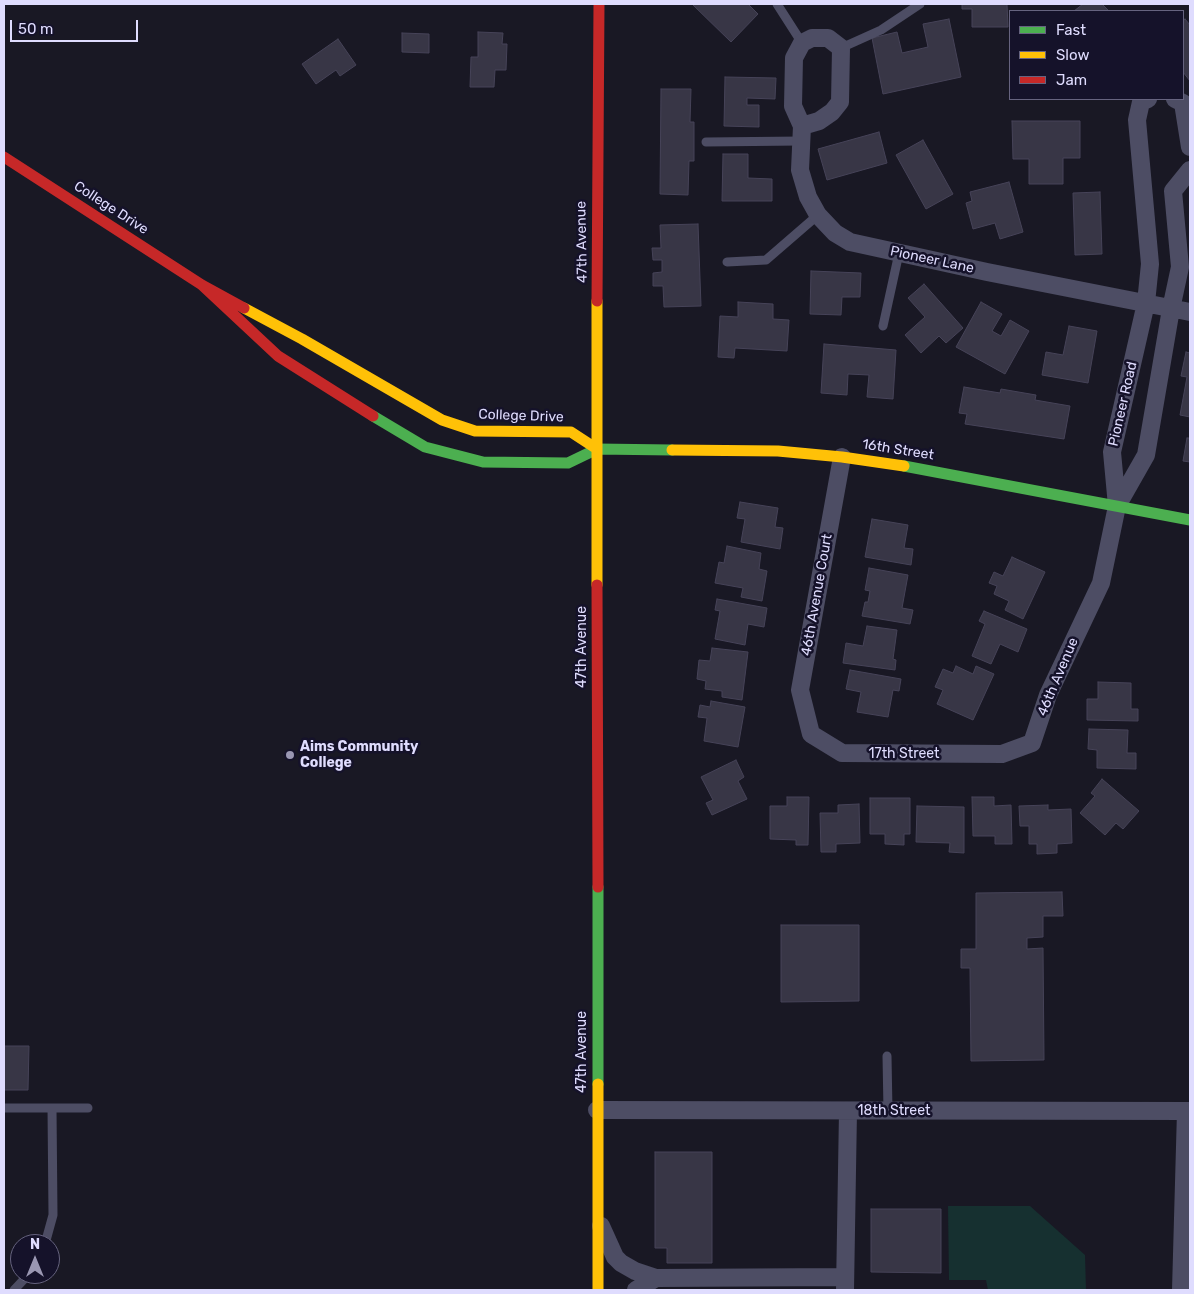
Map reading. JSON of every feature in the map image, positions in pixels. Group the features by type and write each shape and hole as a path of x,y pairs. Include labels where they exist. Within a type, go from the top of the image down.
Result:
{"main road":[{"name":"47th Avenue","path":"598,1290 596,209 599,4"},
{"name":"College Drive","path":"4,157 202,285 302,339 442,420 475,431 571,432 597,450"},
{"name":"College Drive","path":"202,285 278,356 425,447 483,462 568,463 597,450"},
{"name":"16th Street","path":"597,450 778,451 842,456 1041,490 1190,520"}],"street":[{"path":"802,43 812,38 828,38 841,48 840,102 832,112 802,134"},
{"name":"Pioneer Lane","path":"802,43 794,58 794,106 802,134 800,170 808,197 818,215 835,233 850,242 899,253 1171,310 1190,312"},
{"name":"Pioneer Road","path":"1101,583 1117,506 1112,452 1146,304 1150,264 1137,120 1141,102 1146,100"},
{"path":"1177,100 1183,103 1190,147"},
{"path":"1144,192 1173,191 1190,170"},
{"name":"Pioneer Road","path":"1117,506 1146,455 1180,267 1173,191"},
{"name":"46th Avenue Court","path":"811,734 800,690 842,456"},
{"name":"46th Avenue","path":"1002,754 1032,744 1048,695 1101,583"},
{"name":"17th Street","path":"811,734 842,753 1002,754"},
{"name":"18th Street","path":"597,1110 1188,1111"},
{"path":"597,1219 615,1257 621,1263 635,1271 656,1278 845,1284 848,1110"},
{"path":"1181,1290 1188,1111"},
{"path":"636,1290 656,1278"}],"lane":[{"path":"777,4 802,43"},
{"path":"841,48 881,30 920,4"},
{"path":"706,142 802,134"},
{"path":"727,262 766,260 818,215"},
{"path":"883,326 899,253"},
{"path":"887,1056 888,1110"},
{"path":"4,1108 88,1108"},
{"path":"48,1234 53,1215 52,1108"}],"green space":[{"path":"948,1206 1030,1206 1085,1255 1086,1290 988,1290 986,1280 949,1280"}],"building":[{"path":"692,4 748,4 758,14 731,42"},
{"path":"962,4 1007,4 1008,27 972,27 972,9 962,9"},
{"path":"1083,4 1102,4 1108,10 1075,10"},
{"path":"949,19 961,77 883,94 872,38 897,32 902,53 928,47 923,24"},
{"path":"1184,20 1190,25 1190,81 1184,73"},
{"path":"478,32 503,33 502,44 507,44 506,70 495,70 494,87 470,87 471,57 478,57"},
{"path":"402,33 429,34 429,53 402,52"},
{"path":"338,39 356,65 340,76 336,70 316,84 302,64"},
{"path":"725,77 776,78 775,99 747,98 747,105 759,105 759,127 724,126"},
{"path":"661,89 691,89 690,122 694,122 694,161 689,161 688,195 660,194"},
{"path":"1012,121 1080,121 1080,158 1063,158 1063,184 1029,184 1029,159 1013,159"},
{"path":"879,132 887,163 827,180 818,149"},
{"path":"923,140 953,194 926,209 896,155"},
{"path":"723,154 748,154 748,178 772,179 772,201 722,201"},
{"path":"1009,182 1023,232 1000,239 995,223 973,229 966,203 972,201 970,192"},
{"path":"1100,192 1102,254 1075,255 1073,193"},
{"path":"698,224 701,306 664,307 663,286 653,286 653,273 662,272 662,260 653,260 652,248 661,248 660,225"},
{"path":"811,271 861,273 860,297 842,297 841,315 810,314"},
{"path":"924,284 963,328 946,343 939,336 921,353 905,335 925,317 908,298"},
{"path":"738,302 773,304 773,319 789,320 787,351 735,348 734,358 718,357 720,316 738,317"},
{"path":"981,302 1002,314 992,331 1001,336 1010,320 1029,331 1005,374 956,347"},
{"path":"1069,326 1097,331 1088,383 1042,375 1046,352 1063,355"},
{"path":"824,344 896,350 893,399 867,397 869,375 848,374 847,395 821,393"},
{"path":"1186,352 1190,353 1190,417 1180,415 1187,377 1181,376"},
{"path":"964,387 1000,393 1001,389 1036,395 1035,400 1070,406 1064,439 965,424 967,414 959,413"},
{"path":"1187,438 1190,438 1190,462 1183,461"},
{"path":"740,502 778,508 775,527 783,528 780,549 741,542 745,519 737,518"},
{"path":"872,519 908,525 904,548 913,549 911,565 865,557"},
{"path":"727,546 761,553 759,569 767,571 762,601 741,597 743,588 715,583 719,562 724,563"},
{"path":"1012,557 1045,572 1023,619 1005,610 1009,601 994,594 997,586 989,583 994,572 1003,576"},
{"path":"869,568 908,575 902,608 913,610 910,624 862,616 870,591 865,590"},
{"path":"717,599 767,608 764,627 748,624 745,645 715,639 720,611 715,610"},
{"path":"984,611 1027,629 1018,652 1000,644 991,664 972,656 985,624 979,621"},
{"path":"867,626 897,630 893,659 896,660 895,670 843,663 846,643 863,646"},
{"path":"712,648 748,652 742,700 722,697 722,691 705,689 706,681 697,679 699,660 710,661"},
{"path":"956,666 973,674 976,666 994,674 973,720 937,704 943,690 935,687 943,669 953,673"},
{"path":"850,670 901,679 899,691 893,690 888,717 857,712 861,692 846,689"},
{"path":"1098,682 1131,683 1131,709 1138,709 1138,721 1087,720 1087,699 1098,699"},
{"path":"711,701 745,707 738,747 704,741 707,718 698,717 700,705 710,707"},
{"path":"1089,729 1128,730 1127,753 1136,753 1136,769 1097,768 1097,750 1088,749"},
{"path":"736,760 744,777 738,781 747,799 712,815 706,803 713,800 701,777"},
{"path":"1102,779 1139,811 1123,829 1116,823 1105,835 1080,813 1095,796 1091,793"},
{"path":"787,797 809,797 808,845 796,845 796,840 770,839 770,806 787,806"},
{"path":"972,797 994,797 994,806 1011,805 1012,844 995,844 995,836 973,836"},
{"path":"870,798 910,798 910,834 904,834 904,845 885,844 885,834 870,834"},
{"path":"859,804 860,843 836,844 836,852 821,852 820,813 838,813 838,805"},
{"path":"1048,805 1048,810 1071,809 1072,843 1057,844 1057,853 1037,854 1037,844 1029,844 1029,826 1020,826 1019,806"},
{"path":"917,806 964,807 964,853 949,852 950,843 916,842"},
{"path":"1062,892 1063,916 1043,916 1043,937 1027,938 1027,949 1043,948 1044,1060 971,1061 970,968 961,968 961,949 976,949 976,893"},
{"path":"781,925 859,925 859,1001 781,1002"},
{"path":"4,1046 29,1046 28,1090 4,1090"},
{"path":"655,1152 712,1152 712,1263 667,1263 667,1248 655,1248"},
{"path":"871,1209 941,1209 941,1273 871,1272"}],"traffic: fast":[{"path":"373,416 425,447 483,462 568,463 597,449 672,450"},
{"path":"904,466 1190,520"},
{"path":"598,887 598,1084"}],"traffic: slow":[{"path":"597,301 597,585"},
{"path":"244,308 302,339 442,420 475,431 571,432 597,449"},
{"path":"672,450 778,451 842,457 904,466"},
{"path":"598,1084 598,1290"}],"traffic: jam":[{"path":"597,301 599,4"},
{"path":"4,157 202,285 244,308"},
{"path":"202,285 278,356 373,416"},
{"path":"597,585 598,887"}],"place":[{"name":"Aims Community College","path":"290,755"}]}
